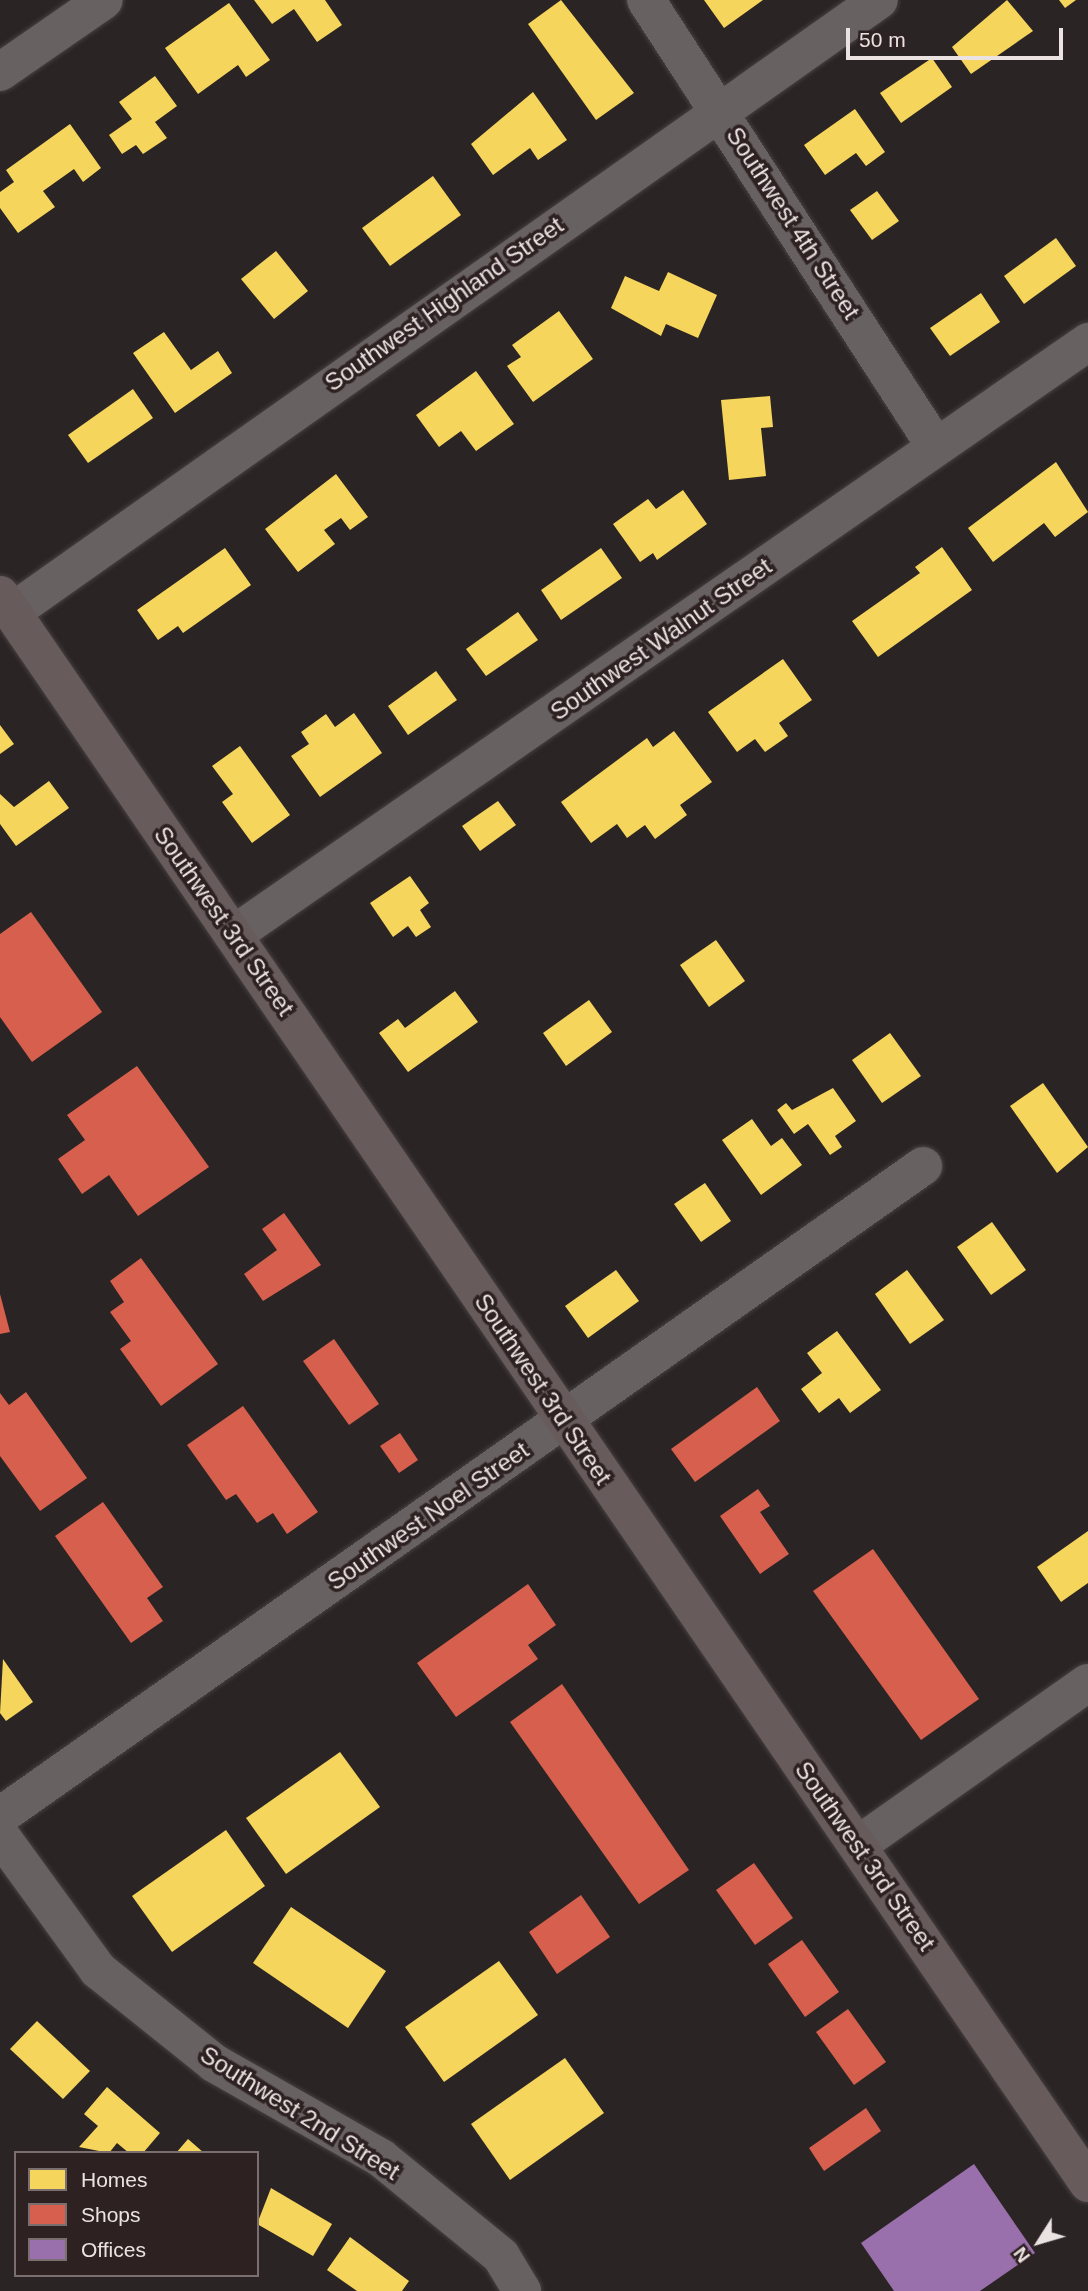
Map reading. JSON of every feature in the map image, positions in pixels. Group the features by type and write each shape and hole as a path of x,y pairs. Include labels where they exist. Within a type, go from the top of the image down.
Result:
{"main road":[{"name":"Southwest 3rd Street","path":"6,603 1088,2183"}],"street":[{"path":"0,72 104,0"},
{"name":"Southwest 4th Street","path":"646,0 720,108 936,447"},
{"name":"Southwest Highland Street","path":"6,603 879,0"},
{"name":"Southwest Walnut Street","path":"233,935 1088,342"},
{"name":"Southwest Noel Street","path":"0,1816 564,1421 922,1166"},
{"path":"858,1844 1088,1683"},
{"name":"Southwest 2nd Street","path":"0,1835 98,1970 214,2063 381,2158 501,2256 522,2291"}],"building: Homes":[{"path":"254,0 325,0 342,25 317,42 294,9 272,24"},
{"path":"561,0 634,93 596,120 528,24"},
{"path":"704,0 763,0 724,28"},
{"path":"1007,0 1033,31 971,74 952,47"},
{"path":"1059,0 1076,0 1065,8"},
{"path":"229,3 270,60 246,77 238,65 198,94 165,48"},
{"path":"932,58 952,87 901,123 880,93"},
{"path":"155,76 177,106 155,122 167,138 143,154 136,145 122,154 109,135 132,119 119,102"},
{"path":"533,92 567,140 538,160 530,148 493,175 471,144"},
{"path":"855,109 885,152 866,166 856,153 825,175 804,145"},
{"path":"70,124 101,168 83,182 74,169 43,191 55,207 18,233 0,208 0,192 14,182 6,170"},
{"path":"433,176 461,215 390,266 362,228"},
{"path":"877,191 899,221 872,240 850,210"},
{"path":"1056,238 1076,266 1024,304 1004,276"},
{"path":"276,251 308,291 274,319 241,279"},
{"path":"668,272 717,295 698,338 666,324 661,336 611,308 625,276 659,291"},
{"path":"981,293 1000,322 950,356 930,328"},
{"path":"559,311 593,359 533,402 507,366 521,357 512,345"},
{"path":"164,332 191,370 218,351 232,373 175,413 133,353"},
{"path":"476,371 514,424 476,451 461,431 439,447 416,415"},
{"path":"133,389 153,418 88,463 68,435"},
{"path":"770,396 773,427 761,428 766,476 729,480 721,400"},
{"path":"1056,462 1088,512 1055,537 1044,523 993,562 968,528"},
{"path":"336,474 368,517 350,530 341,518 324,530 335,544 298,572 265,529"},
{"path":"683,490 707,524 657,560 653,553 640,562 613,524 648,499 656,509"},
{"path":"942,547 972,590 878,657 852,621 920,573 915,567"},
{"path":"225,548 251,585 183,633 178,626 158,640 137,610"},
{"path":"601,548 622,578 561,620 541,590"},
{"path":"518,612 538,640 486,676 466,649"},
{"path":"783,659 812,700 779,723 788,736 765,752 755,739 737,752 708,712"},
{"path":"436,671 457,700 408,735 388,706"},
{"path":"354,713 382,753 320,797 291,756 309,744 301,732 326,714 335,727"},
{"path":"0,725 14,744 0,754"},
{"path":"674,731 712,782 680,805 687,815 655,839 645,825 627,838 617,824 591,843 561,802 647,738 653,747"},
{"path":"240,746 290,815 252,843 222,802 233,794 212,766"},
{"path":"49,781 69,808 16,846 0,824 0,794 14,807"},
{"path":"498,801 516,825 480,851 462,826"},
{"path":"410,876 429,903 420,910 431,927 416,937 408,926 393,937 370,903"},
{"path":"716,940 745,981 709,1007 680,965"},
{"path":"455,991 478,1022 408,1072 379,1033 398,1019 405,1028"},
{"path":"589,1000 612,1032 566,1066 543,1033"},
{"path":"890,1033 921,1076 882,1103 852,1060"},
{"path":"1043,1083 1088,1147 1057,1173 1010,1106"},
{"path":"833,1088 856,1121 835,1136 842,1147 830,1155 808,1124 794,1134 777,1110 786,1103 792,1110"},
{"path":"752,1119 771,1146 782,1138 802,1165 761,1195 722,1140"},
{"path":"705,1183 731,1221 701,1242 674,1204"},
{"path":"992,1222 1026,1270 991,1295 957,1247"},
{"path":"616,1270 639,1301 588,1338 565,1306"},
{"path":"907,1270 944,1320 910,1344 875,1294"},
{"path":"837,1331 881,1390 850,1413 839,1398 819,1413 801,1389 822,1373 807,1353"},
{"path":"1088,1531 1088,1583 1061,1602 1037,1567"},
{"path":"3,1659 33,1702 6,1721 0,1713"},
{"path":"340,1752 380,1807 286,1874 246,1818"},
{"path":"226,1830 265,1886 172,1952 132,1896"},
{"path":"291,1907 386,1971 348,2028 253,1963"},
{"path":"499,1961 538,2015 444,2082 405,2027"},
{"path":"37,2021 90,2071 63,2099 10,2049"},
{"path":"565,2058 604,2113 510,2180 471,2124"},
{"path":"107,2087 160,2133 145,2151 127,2151 117,2143 111,2151 79,2147 98,2126 84,2114"},
{"path":"188,2139 202,2151 178,2151"},
{"path":"271,2188 332,2224 313,2256 259,2225"},
{"path":"350,2237 409,2281 402,2291 357,2291 327,2270"}],"building: Shops":[{"path":"31,912 102,1012 32,1062 0,1017 0,934"},
{"path":"137,1066 209,1167 138,1216 109,1175 82,1194 58,1159 85,1140 67,1115"},
{"path":"284,1213 321,1265 263,1301 244,1274 277,1250 262,1229"},
{"path":"141,1258 218,1364 161,1406 120,1349 131,1341 110,1312 124,1302 110,1281"},
{"path":"0,1294 10,1332 0,1334"},
{"path":"334,1339 379,1404 349,1425 303,1361"},
{"path":"757,1387 780,1421 695,1482 671,1449"},
{"path":"26,1392 87,1478 40,1511 0,1456 0,1393 9,1405"},
{"path":"243,1406 318,1512 287,1534 273,1513 257,1523 236,1494 226,1500 187,1445"},
{"path":"400,1433 418,1460 399,1473 380,1446"},
{"path":"758,1489 770,1506 760,1512 789,1554 760,1574 720,1516"},
{"path":"103,1502 163,1587 147,1598 163,1621 131,1643 55,1536"},
{"path":"873,1549 979,1699 921,1740 813,1591"},
{"path":"528,1584 556,1625 528,1645 538,1659 456,1717 417,1663"},
{"path":"562,1684 689,1870 639,1904 510,1722"},
{"path":"754,1863 793,1918 755,1945 716,1890"},
{"path":"581,1895 610,1937 557,1974 529,1932"},
{"path":"802,1940 839,1992 805,2017 768,1964"},
{"path":"848,2009 886,2062 854,2085 816,2032"},
{"path":"866,2108 881,2131 824,2171 809,2148"}],"building: Offices":[{"path":"974,2164 1035,2253 980,2291 894,2291 861,2243"}]}
